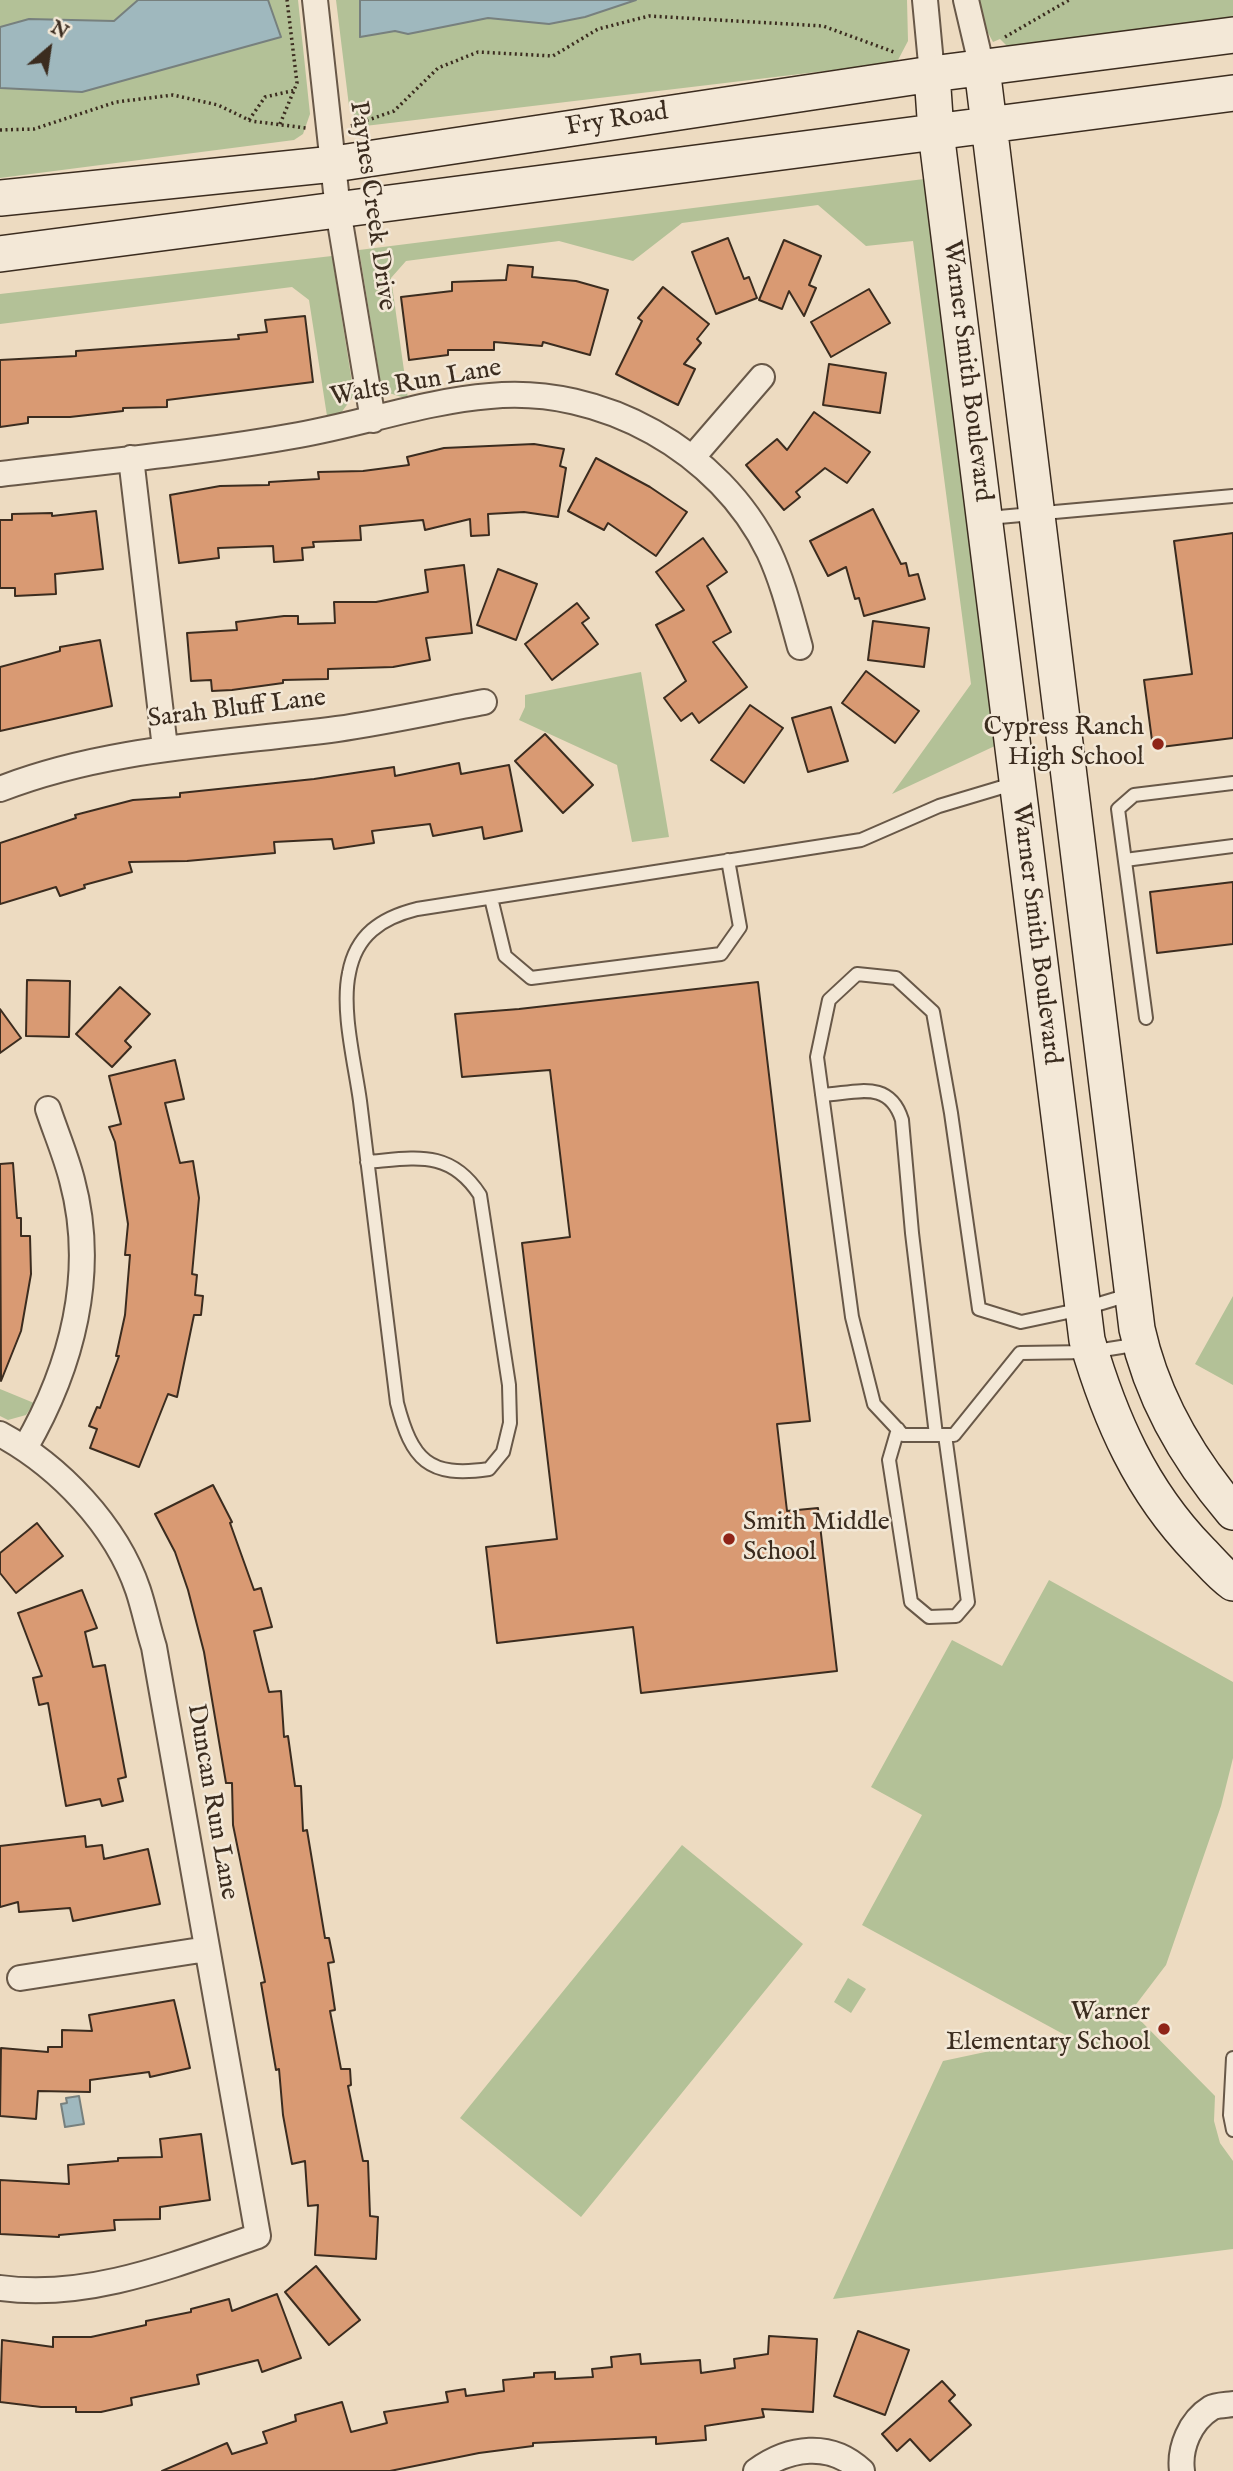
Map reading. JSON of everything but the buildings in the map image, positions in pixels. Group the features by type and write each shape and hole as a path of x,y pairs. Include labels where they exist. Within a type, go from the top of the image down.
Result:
{"street":[{"name":"Paynes Creek Drive","path":"316,0 338,210 373,420"},
{"path":"925,0 931,65"},
{"path":"966,0 980,59"},
{"name":"Fry Road","path":"0,198 332,148 931,65 1233,35"},
{"name":"Warner Smith Boulevard","path":"980,59 1140,1344 1145,1366 1172,1426 1210,1485 1233,1512"},
{"name":"Warner Smith Boulevard","path":"931,65 936,132 1082,1309 1090,1352 1130,1458 1171,1521 1233,1583"},
{"name":"Fry Road","path":"0,254 1233,93"},
{"path":"692,458 762,377"},
{"name":"Walts Run Lane","path":"0,474 267,441 490,396 541,395 598,408 635,423 692,458 746,514 769,552 800,647"},
{"path":"131,458 165,748"},
{"name":"Sarah Bluff Lane","path":"0,789 112,757 165,748 338,729 484,702"},
{"path":"25,1448 53,1394 67,1356 80,1302 82,1241 73,1182 48,1109"},
{"name":"Duncan Run Lane","path":"0,1434 25,1448 74,1491 109,1534 137,1587 154,1647 258,2236 152,2272 106,2283 64,2289 0,2288"},
{"path":"20,1978 207,1949"},
{"path":"1182,2471 1180,2458 1190,2429 1212,2407 1233,2404"},
{"path":"756,2471 773,2459 805,2448 835,2455 862,2471"}],"lane":[{"path":"984,519 1233,496"},
{"path":"368,1162 424,1157 451,1164 470,1179 480,1195 509,1385 510,1423 503,1452 489,1469 460,1473 438,1469 418,1457 405,1433 397,1403 348,1005 348,975 356,952 371,928 392,915 861,840 939,806 1017,783"},
{"path":"1146,1018 1118,809 1125,800 1134,795 1233,783"},
{"path":"1125,860 1233,846"},
{"path":"491,898 505,956 531,978 721,954 740,927 728,860"},
{"path":"1132,1294 1082,1309 1021,1322 979,1308 951,1113 933,1012 896,978 857,974 829,1000 817,1057 852,1317 874,1404 903,1435 954,1435 1020,1353 1090,1352 1140,1344"},
{"path":"822,1095 879,1091 897,1103 902,1121 912,1233 940,1435 968,1602 956,1616 929,1617 911,1602 889,1460 898,1429"},
{"path":"1233,2058 1230,2115 1233,2130"}],"path":[{"path":"280,124 296,90 288,0"},
{"path":"980,59 998,48 1009,32 1069,0"},
{"path":"0,130 34,129 116,102 173,95 218,105 249,120 280,124 332,148 394,111 438,68 478,52 553,56 598,29 649,16 823,26 890,49 902,58 931,65"},
{"path":"249,120 265,97 296,90"}],"green space":[{"path":"0,0 298,0 310,114 303,134 294,140 0,178"},
{"path":"336,0 907,0 908,41 898,60 884,64 365,126 356,119 349,106"},
{"path":"979,0 1233,0 1233,18 1008,47 1000,39 993,42 986,29"},
{"path":"924,179 997,745 892,794 971,684 913,241 866,246 818,205 682,223 633,261 559,241 406,261 391,278 408,399 386,392 381,385 359,250"},
{"path":"332,256 354,395 341,413 327,416 309,300 292,287 0,324 0,294"},
{"path":"641,672 669,837 632,842 617,765 519,720 525,707 525,695"},
{"path":"1233,1296 1233,1385 1195,1364"},
{"path":"0,1389 34,1403 26,1415 8,1420 0,1416"},
{"path":"1049,1580 1233,1682 1233,1758 1221,1806 1166,1965 1131,2011 1215,2096 1214,2121 1220,2143 1233,2161 1233,2249 833,2299 943,2061 1065,2035 862,1925 922,1815 871,1787 952,1640 1002,1666"},
{"path":"682,1845 803,1944 581,2217 460,2118"},
{"path":"848,1978 866,1989 851,2013 834,2002"}],"water":[{"path":"138,0 268,0 281,37 82,92 0,88 0,27 29,19 114,21"},
{"path":"360,0 636,0 585,17 549,24 488,18 408,34 395,31 360,37"},
{"path":"79,2096 84,2124 65,2127 61,2104 67,2103 66,2098"}],"place":[{"name":"Cypress Ranch High School","path":"1158,744"},
{"name":"Smith Middle School","path":"729,1539"},
{"name":"Warner Elementary School","path":"1164,2029"}]}
